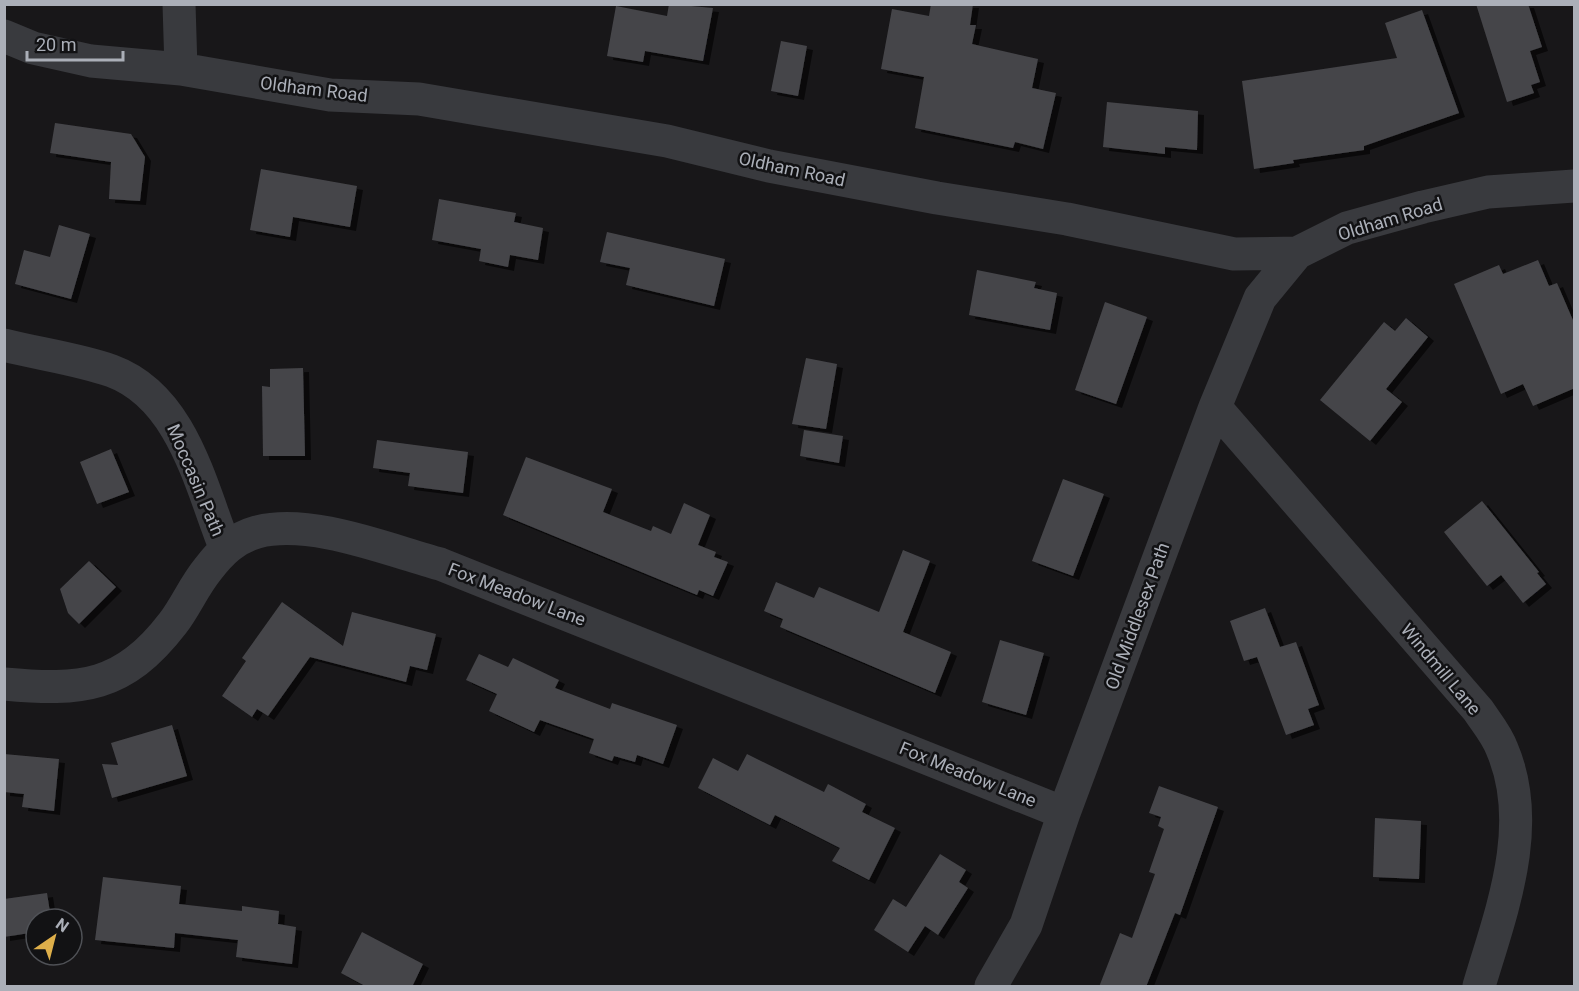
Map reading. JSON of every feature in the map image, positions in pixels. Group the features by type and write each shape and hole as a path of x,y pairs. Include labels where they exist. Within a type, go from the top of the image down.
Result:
{"street":[{"path":"179,4 181,69"},
{"name":"Oldham Road","path":"4,36 33,48 91,62 181,69 330,95 419,99 667,141 769,166 1067,219 1234,254 1298,253 1347,228 1424,207 1488,192 1575,186"},
{"name":"Old Middlesex Path","path":"991,987 1026,925 1064,813 1215,407 1260,298 1298,253"},
{"name":"Moccasin Path","path":"4,345 113,371 149,393 176,423 225,547"},
{"name":"Windmill Lane","path":"1215,407 1478,710 1502,748 1514,788 1516,829 1511,876 1479,987"},
{"name":"Fox Meadow Lane","path":"4,684 77,687 115,677 145,655 152,647 174,621 199,580 225,547 257,532 295,528 350,539 440,564 1064,813"}],"building":[{"path":"669,4 713,8 703,61 645,51 643,62 607,56 616,6 667,16"},
{"path":"931,4 973,4 970,25 976,25 972,44 1038,59 1032,88 1056,93 1043,149 1015,142 1013,148 915,128 924,77 881,69 892,9 929,16"},
{"path":"1476,4 1528,4 1542,47 1530,51 1540,82 1531,85 1534,93 1507,102"},
{"path":"1422,10 1459,113 1364,146 1364,150 1293,160 1294,163 1254,169 1242,81 1397,58 1385,23"},
{"path":"781,41 807,46 798,96 771,91"},
{"path":"1107,102 1198,111 1197,150 1165,147 1165,154 1103,147"},
{"path":"55,123 131,134 145,157 140,201 109,199 111,162 50,153"},
{"path":"261,169 357,186 350,227 293,217 290,237 250,230"},
{"path":"439,199 516,213 514,222 543,228 538,260 510,255 508,267 479,261 481,249 432,240"},
{"path":"59,225 90,234 71,299 15,284 24,250 50,257"},
{"path":"607,232 725,259 714,306 626,285 630,268 600,262"},
{"path":"1538,260 1549,286 1557,283 1575,325 1575,388 1533,406 1523,384 1501,394 1454,284 1499,265 1503,274"},
{"path":"977,270 1036,282 1034,288 1057,293 1050,330 969,315"},
{"path":"1105,302 1147,317 1116,404 1075,390"},
{"path":"1406,318 1428,337 1386,389 1402,402 1370,441 1320,400 1384,322 1395,331"},
{"path":"806,358 837,364 826,429 792,424"},
{"path":"303,368 305,456 263,456 262,386 270,387 270,369"},
{"path":"804,430 843,436 839,463 800,456"},
{"path":"377,440 468,452 463,493 408,486 410,473 373,468"},
{"path":"111,449 129,492 97,504 80,462"},
{"path":"526,457 612,489 603,512 651,531 653,526 671,534 684,503 710,515 698,545 716,552 714,557 728,562 713,596 699,590 697,595 503,515"},
{"path":"1063,479 1104,494 1073,576 1032,561"},
{"path":"1482,501 1546,584 1523,603 1501,575 1487,586 1444,532"},
{"path":"903,550 930,561 903,632 951,652 935,693 780,627 783,619 764,611 776,582 814,598 819,587 879,612"},
{"path":"89,561 116,587 79,624 68,613 60,589"},
{"path":"282,602 343,646 352,612 436,634 427,670 410,666 406,682 310,657 268,716 257,709 252,717 222,696 246,661 242,658"},
{"path":"1265,608 1280,647 1296,642 1319,705 1308,709 1314,725 1286,735 1257,657 1244,661 1230,621"},
{"path":"1000,640 1044,653 1026,715 982,702"},
{"path":"479,654 508,667 513,658 559,680 555,688 610,709 612,703 677,725 663,764 637,755 635,762 614,756 612,761 589,753 594,739 540,720 534,732 489,711 497,694 466,680"},
{"path":"172,725 187,776 112,798 102,764 118,765 111,743"},
{"path":"4,754 59,759 54,811 22,807 24,794 4,792"},
{"path":"747,754 824,792 828,784 866,804 862,812 895,828 869,880 832,861 840,848 775,815 770,825 698,788 713,758 738,771"},
{"path":"1159,786 1218,807 1180,915 1175,913 1146,987 1099,987 1120,933 1132,938 1155,874 1149,872 1164,829 1158,826 1161,817 1149,813"},
{"path":"1375,818 1421,821 1419,879 1373,877"},
{"path":"940,854 966,870 959,882 968,888 938,935 925,926 908,952 874,930 893,899 906,907"},
{"path":"103,877 181,886 179,904 242,911 242,906 279,911 278,924 296,927 292,964 236,957 238,940 175,933 174,948 95,940"},
{"path":"47,893 49,907 24,907 24,934 4,937 4,899"},
{"path":"362,932 423,964 412,987 367,987 341,973"}]}
